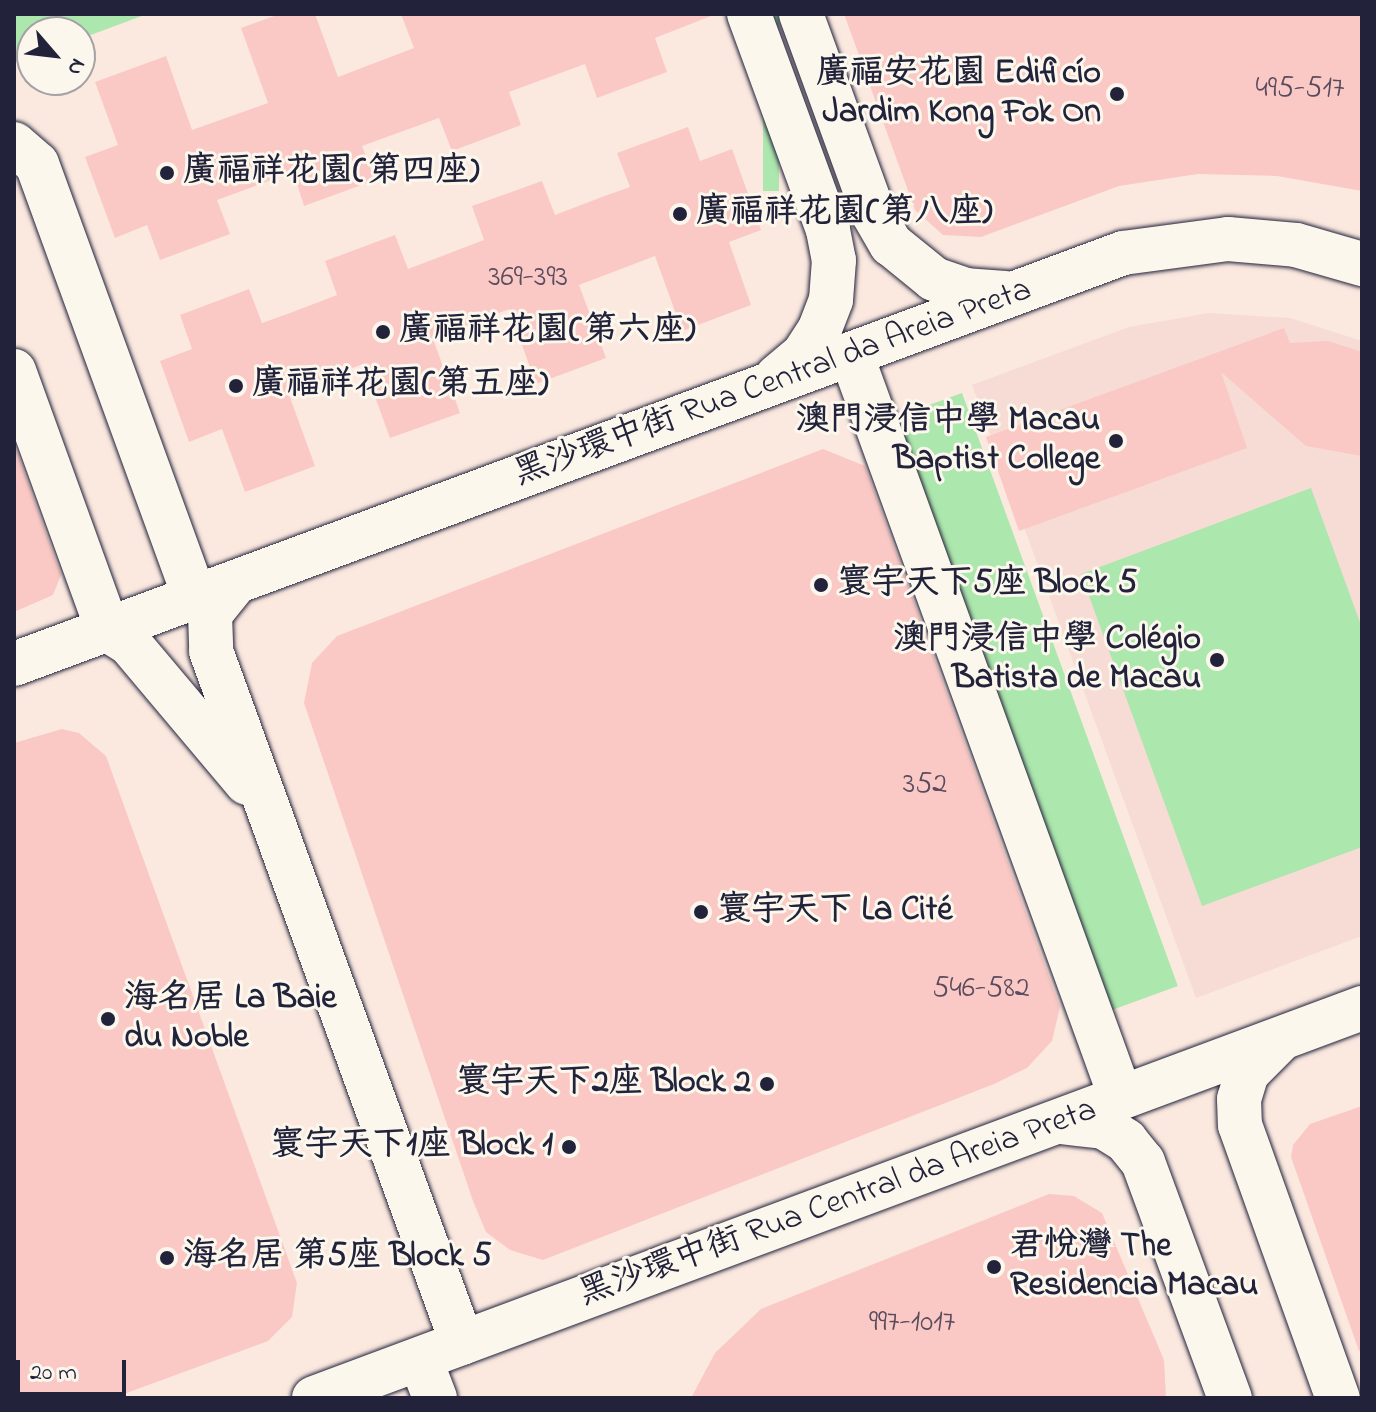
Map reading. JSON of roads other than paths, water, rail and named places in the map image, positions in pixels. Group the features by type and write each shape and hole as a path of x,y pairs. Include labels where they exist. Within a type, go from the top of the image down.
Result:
{"street":[{"path":"749,14 833,249 828,310 804,354 754,390"},
{"path":"801,14 885,235 924,274 985,293 1035,286"},
{"path":"14,144 37,164 195,598"},
{"path":"814,192 830,204 846,202 859,188 860,175"},
{"name":"黑沙環中街 Rua Central da Areia Preta","path":"14,664 1123,253 1195,241 1291,245 1362,264"},
{"path":"851,354 1121,1098"},
{"path":"14,371 108,630 129,643 269,810"},
{"path":"236,582 214,606 209,642 462,1343"},
{"name":"黑沙環中街 Rua Central da Areia Preta","path":"314,1398 428,1378 462,1343 1362,1008"},
{"path":"1284,1037 1263,1052 1247,1073 1239,1099 1240,1125 1338,1398"},
{"path":"1053,1123 1078,1121 1104,1127 1126,1141 1143,1162 1230,1398"}],"place":[{"name":"廣福安花園 Edificío Jardim Kong Fok On","path":"1117,94"},
{"name":"廣福祥花園(第四座)","path":"167,173"},
{"name":"廣福祥花園(第八座)","path":"680,214"},
{"name":"廣福祥花園(第六座)","path":"383,332"},
{"name":"廣福祥花園(第五座)","path":"236,386"},
{"name":"澳門浸信中學 Macau Baptist College","path":"1116,441"},
{"name":"寰宇天下5座 Block 5","path":"821,585"},
{"name":"澳門浸信中學 Colégio Batista de Macau","path":"1217,660"},
{"name":"寰宇天下 La Cité","path":"701,912"},
{"name":"海名居 La Baie du Noble","path":"108,1019"},
{"name":"寰宇天下2座 Block 2","path":"767,1084"},
{"name":"寰宇天下1座 Block 1","path":"569,1147"},
{"name":"海名居 第5座 Block 5","path":"167,1258"},
{"name":"君悅灣 The Residencia Macau","path":"994,1267"}]}
